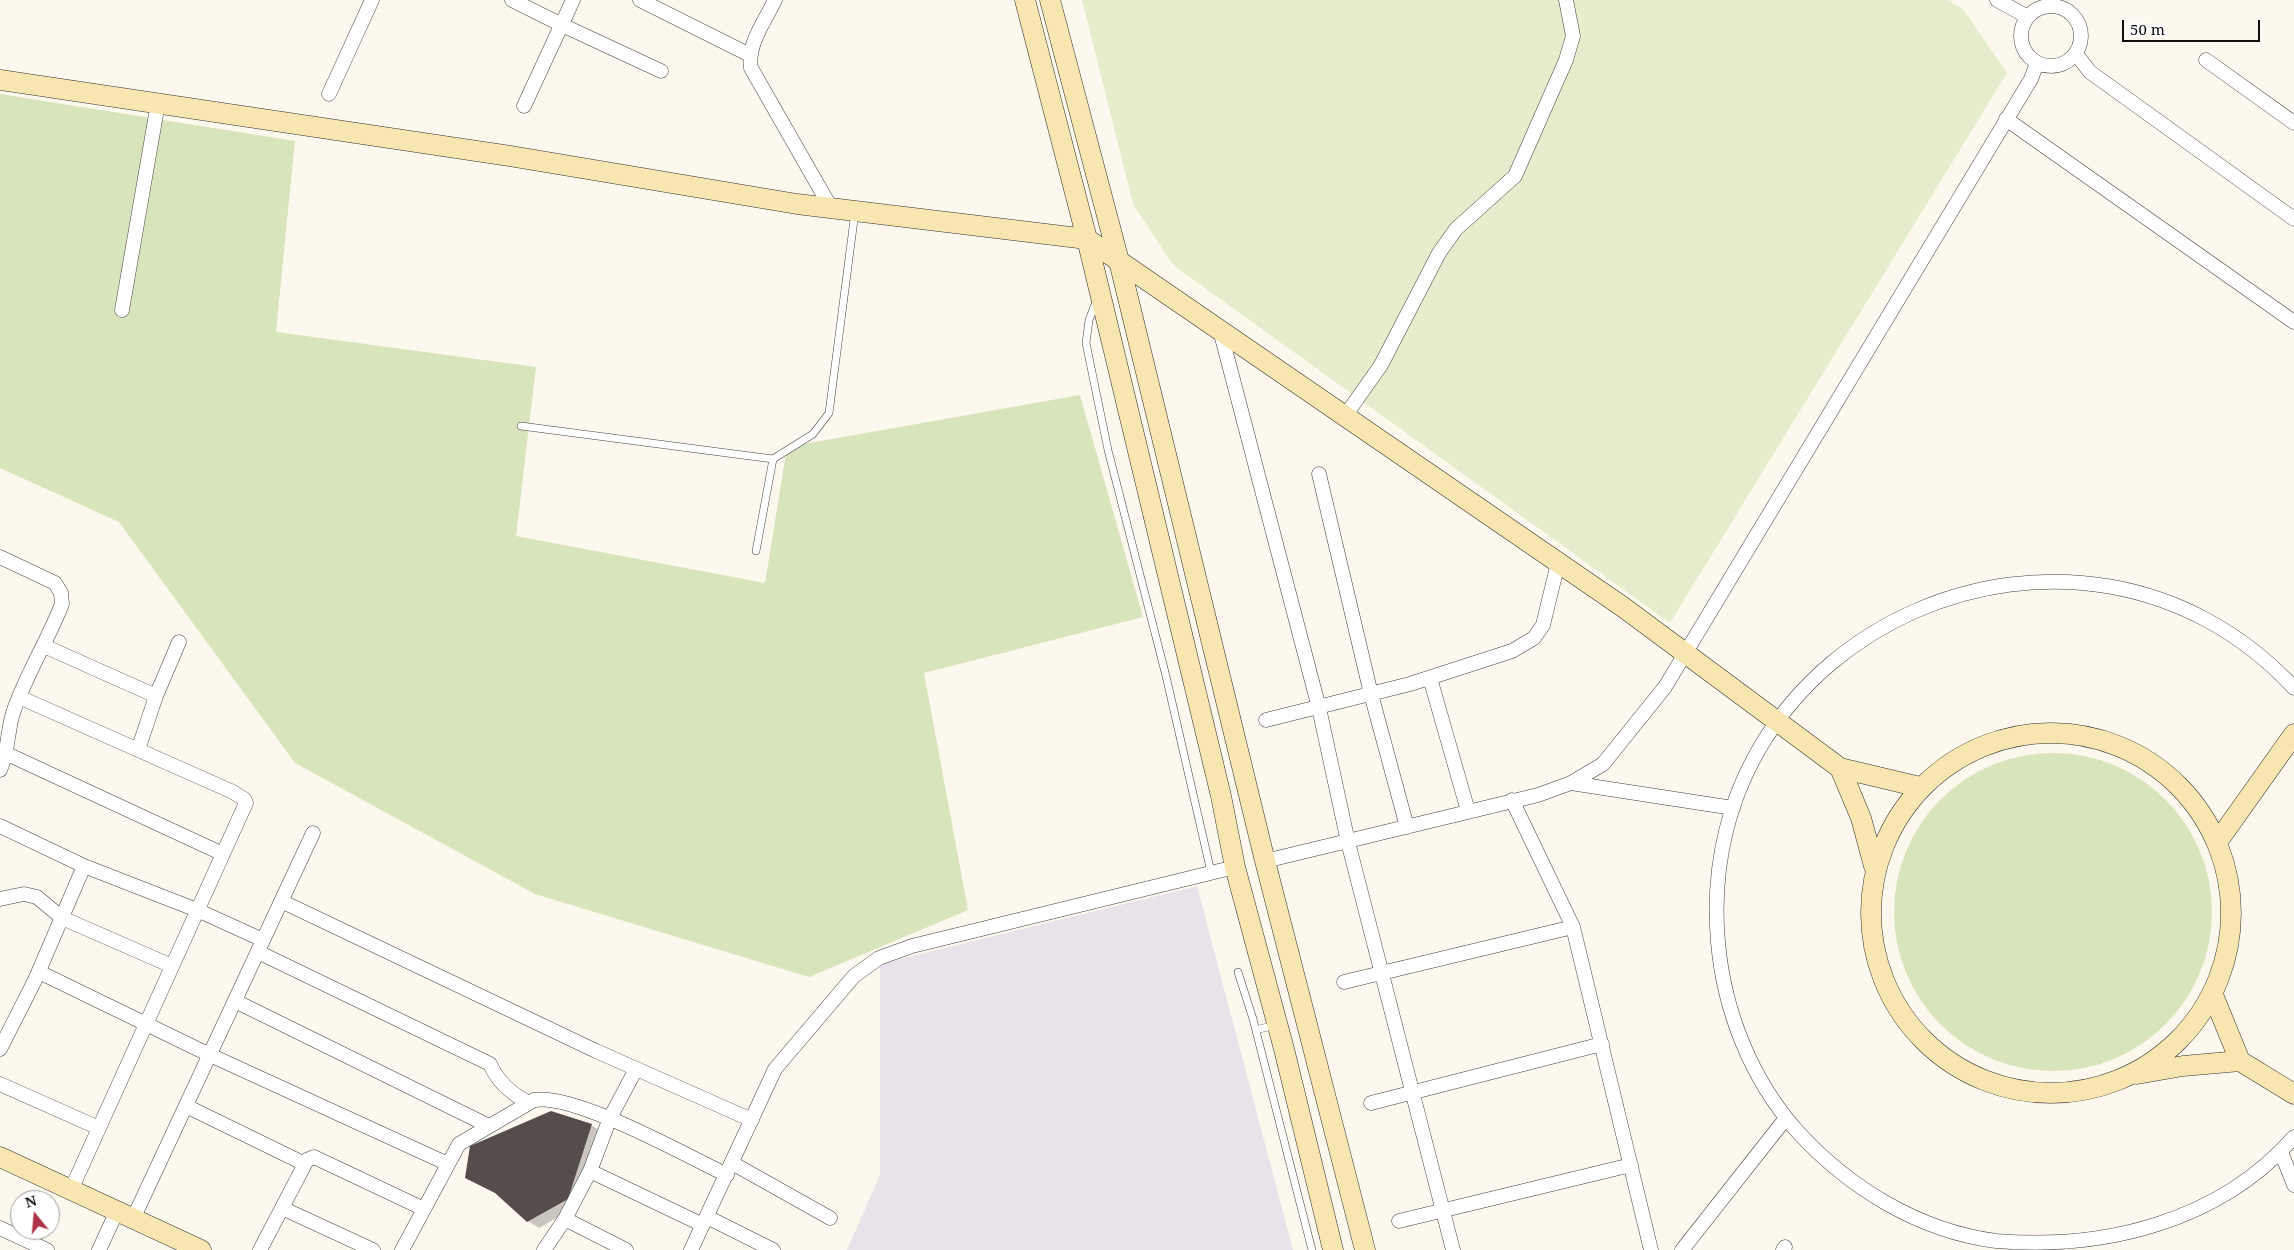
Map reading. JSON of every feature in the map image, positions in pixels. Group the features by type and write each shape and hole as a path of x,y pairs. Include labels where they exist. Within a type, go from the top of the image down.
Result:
{"main road":[{"path":"1025,0 1087,239 1219,787 1236,866 1284,1049 1333,1250"},
{"path":"1050,0 1119,261 1265,861 1365,1250"},
{"path":"0,80 510,156 831,208 1087,239 1623,607 1840,768 1920,787"},
{"path":"2135,1074 2180,1040 2213,994 2230,945 2231,892 2218,841 2186,791 2139,754 2084,735 2024,734 1968,752 1920,787 1892,824 1874,866 1869,936 1891,1002 1936,1055 1998,1087 2068,1094 2135,1074 2183,1066 2240,1062 2294,1094"},
{"path":"2218,841 2294,734"},
{"path":"1840,768 1861,818 1874,866"},
{"path":"2213,994 2240,1062"},
{"path":"1284,1049 1312,1041"},
{"path":"0,1157 201,1250"}],"street":[{"path":"329,94 372,0"},
{"path":"512,0 661,70"},
{"path":"524,106 574,0"},
{"path":"640,0 750,55"},
{"path":"775,0 751,48 751,68 831,208"},
{"path":"1345,416 1381,365 1439,253 1456,229 1515,176 1566,60 1573,36 1566,0"},
{"path":"1996,0 2028,17"},
{"path":"2049,3 2060,6 2072,5 2082,31 2080,45 2076,54 2067,62 2058,66 2038,63 2029,56 2022,42 2022,27 2028,17 2038,8 2049,3"},
{"path":"2076,54 2090,72 2294,219"},
{"path":"2206,60 2294,123"},
{"path":"1265,861 1538,795 1571,783 1603,764 1665,686 2031,79 2038,63"},
{"path":"122,310 158,103"},
{"path":"2006,119 2294,322"},
{"path":"1220,330 1319,708 1348,842 1414,1092 1453,1250"},
{"path":"1319,474 1371,694 1407,827"},
{"path":"0,557 55,584 61,593 62,604 19,697 10,725 0,770"},
{"path":"1266,720 1319,708 1430,678 1512,651 1534,638 1543,624 1558,563"},
{"path":"2294,688 2274,667 2230,633 2180,607 2126,589 2070,581 2014,583 1958,594 1923,607 1906,614 1857,642 1814,678 1777,722 1745,778 1733,808 1720,861 1716,906 1720,970 1734,1022 1756,1072 1786,1118 1826,1160 1856,1185 1899,1210 1944,1229 1992,1241 2041,1248 2085,1244 2128,1236 2170,1222 2210,1204 2247,1180 2280,1152 2294,1137"},
{"path":"138,750 156,696 179,642"},
{"path":"44,646 156,696"},
{"path":"1430,678 1468,811"},
{"path":"19,697 244,799 246,803 71,1190"},
{"path":"5,753 223,854"},
{"path":"1571,783 1733,808"},
{"path":"1512,800 1573,926 1651,1250"},
{"path":"0,826 84,866 197,910 260,946 490,1064 496,1078 521,1099 529,1102"},
{"path":"99,1250 125,1215 186,1106 313,833"},
{"path":"0,1049 39,972 84,866"},
{"path":"691,1250 775,1069 854,976 880,958 912,946 1236,866"},
{"path":"0,899 24,894 37,897 62,918 172,966"},
{"path":"281,901 636,1068 752,1120"},
{"path":"1344,982 1573,926"},
{"path":"39,972 210,1055 448,1164"},
{"path":"235,1001 489,1126"},
{"path":"1371,1103 1602,1044"},
{"path":"544,1250 565,1219 590,1171 610,1118 636,1068"},
{"path":"0,1084 99,1128"},
{"path":"402,1250 459,1144 529,1102 547,1098 610,1118 729,1169 830,1218"},
{"path":"186,1106 305,1164"},
{"path":"1682,1250 1786,1118"},
{"path":"2280,1152 2294,1185"},
{"path":"260,1250 307,1160 314,1157 424,1209"},
{"path":"1399,1221 1631,1165"},
{"path":"590,1171 773,1250"},
{"path":"282,1208 373,1250"},
{"path":"565,1219 626,1250"},
{"path":"0,1228 47,1250"}],"lane":[{"path":"521,426 773,459 813,434 829,412 854,211"},
{"path":"1100,293 1089,320 1086,342 1108,450 1166,676 1211,872"},
{"path":"756,551 773,459"},
{"path":"1238,972 1256,1030 1312,1250"},
{"path":"1256,1030 1277,1025"}],"shaded area":[{"path":"1197,886 1293,1250 847,1250 880,1175 880,964"}],"green space":[{"path":"1082,0 1947,0 1963,9 2007,73 1670,623 1173,265 1133,204"},
{"path":"0,94 295,141 276,332 536,367 516,536 765,583 787,447 1080,395 1143,617 924,673 968,910 809,977 535,894 295,763 119,522 0,468"},
{"path":"2053,753 2084,756 2114,765 2154,789 2176,811 2200,851 2209,881 2212,912 2209,943 2200,973 2176,1013 2154,1035 2114,1059 2084,1068 2053,1071 2022,1068 1992,1059 1952,1035 1930,1013 1906,973 1897,943 1894,912 1897,881 1906,851 1930,811 1952,789 1992,765 2022,756"}],"building":[{"path":"551,1111 592,1124 568,1199 527,1222 495,1193 465,1178 470,1146"}]}
